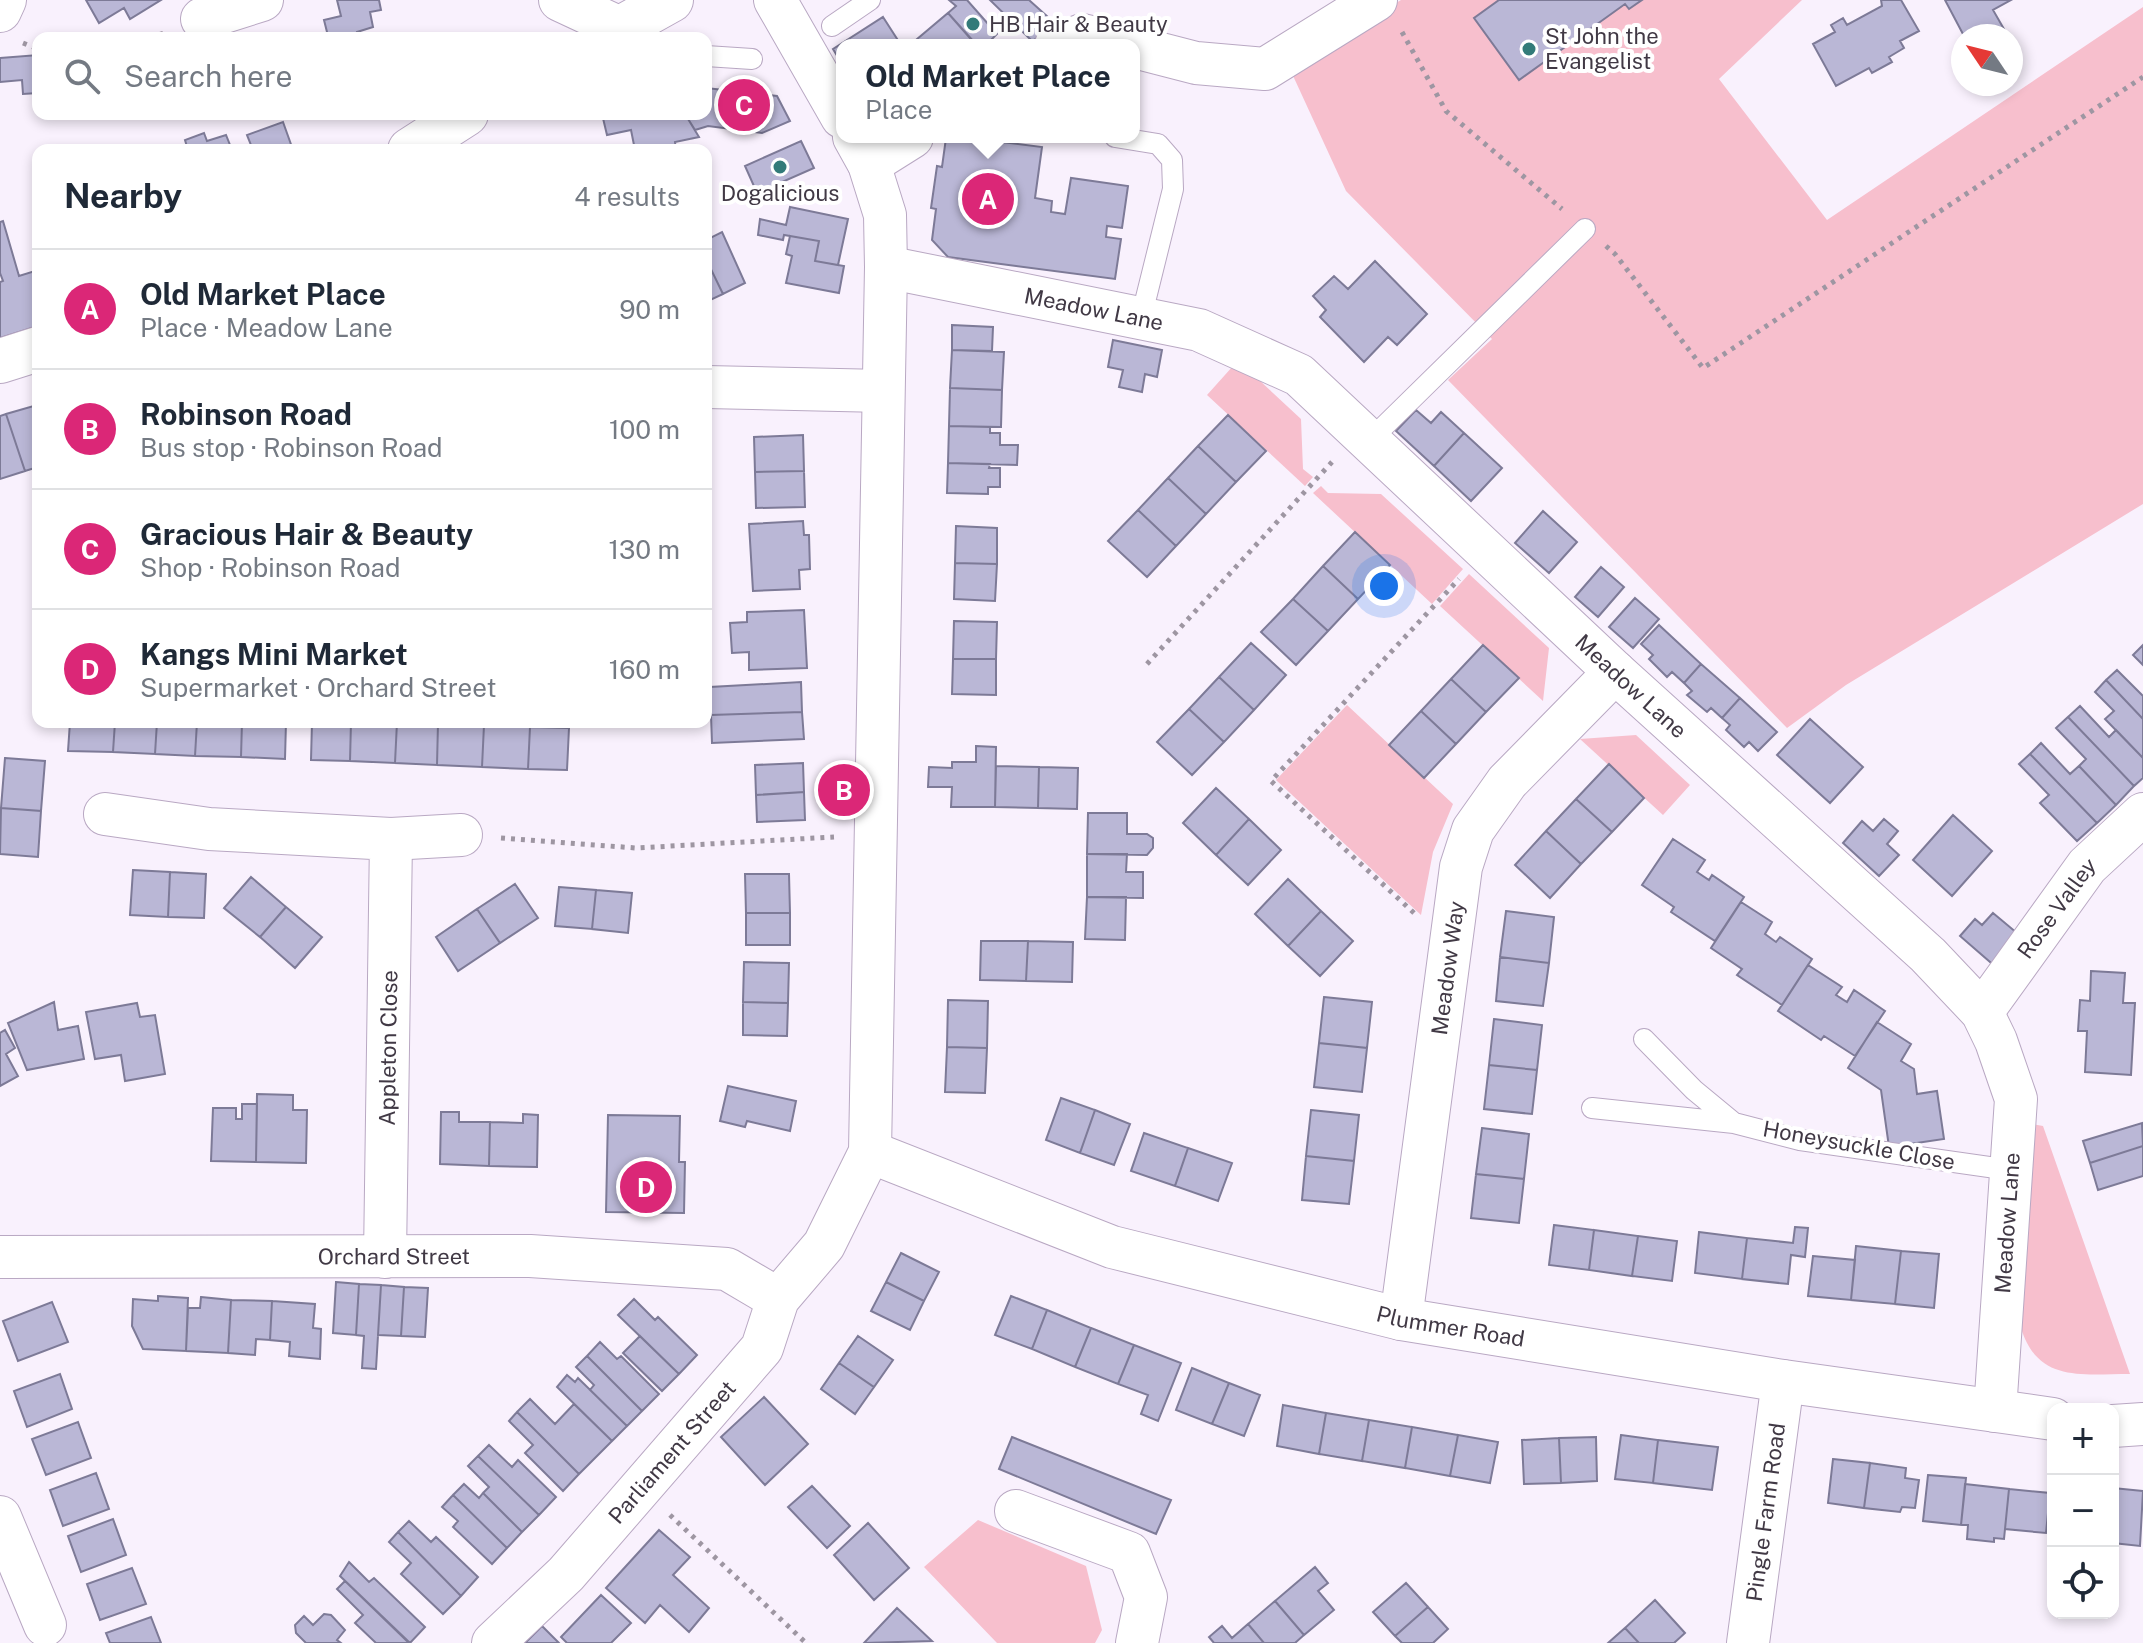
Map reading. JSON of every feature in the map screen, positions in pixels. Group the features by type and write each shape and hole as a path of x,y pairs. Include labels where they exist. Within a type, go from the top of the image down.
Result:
{"main road":[{"path":"613,32 671,0"},
{"path":"0,361 32,351"}],"street":[{"path":"0,11 5,0"},
{"path":"202,19 262,0"},
{"path":"560,0 609,32"},
{"path":"775,0 836,107"},
{"path":"1140,49 1196,63 1265,69 1388,14"},
{"path":"1072,39 1082,35 1099,39"},
{"path":"870,1152 886,267 885,215 862,151 891,143"},
{"name":"Meadow Lane","path":"886,267 1199,330 1299,375 1615,672 1928,955 1982,1012 1996,1041 2016,1099 1995,1411"},
{"path":"712,387 883,391"},
{"name":"Meadow Way","path":"1401,1319 1461,867 1473,830 1507,782 1615,672"},
{"path":"105,814 209,829 391,839 461,835"},
{"name":"Rose Valley","path":"1982,1012 2087,866 2143,814"},
{"name":"Appleton Close","path":"385,1257 391,839"},
{"name":"Parliament Street","path":"493,1643 566,1574 762,1348 778,1299 824,1245 870,1152"},
{"name":"Plummer Road","path":"870,1152 1112,1247 1401,1319 1783,1381 2047,1418"},
{"name":"Orchard Street","path":"0,1257 530,1256 727,1269 778,1299"},
{"name":"Pingle Farm Road","path":"1748,1643 1783,1381"},
{"path":"2119,1426 2143,1424"},
{"path":"1016,1511 1129,1553 1146,1597 1137,1643"},
{"path":"0,1517 45,1625"}],"lane":[{"path":"832,26 870,0"},
{"path":"712,56 752,59"},
{"path":"1140,141 1158,144 1172,160 1173,189 1141,318"},
{"path":"1364,436 1585,229"},
{"name":"Honeysuckle Close","path":"1644,1039 1694,1090 1734,1123 1800,1140 2010,1170"},
{"path":"1592,1108 1734,1123"}],"path":[{"path":"1388,14 1446,111 1615,254 1703,368 2143,77"},
{"path":"1147,664 1364,436"},
{"path":"1450,946 1271,781 1485,550"},
{"path":"461,835 636,848 875,835"},
{"path":"641,1487 806,1643"}],"shaded area":[{"path":"1401,0 1802,0 1719,79 1827,220 2011,96 2023,96 2023,88 2143,7 2143,504 1846,685 1787,728 1448,380 1492,339 1346,191 1289,67"},
{"path":"1233,366 1245,367 1301,419 1303,469 1313,477 1305,486 1207,395"},
{"path":"1321,486 1328,493 1381,494 1463,569 1432,604 1313,493"},
{"path":"1469,574 1549,648 1543,701 1440,606"},
{"path":"1347,705 1453,804 1433,852 1421,915 1276,780"},
{"path":"1636,735 1690,785 1663,815 1580,739"},
{"path":"2027,1123 2043,1126 2130,1374 2078,1374 2050,1367 2029,1346 2021,1328"},
{"path":"978,1520 1086,1566 1102,1630 1095,1643 997,1643 924,1567"}],"building":[{"path":"86,0 161,0 130,19 124,8 99,23"},
{"path":"337,0 379,0 381,10 370,12 373,27 357,32 327,32 324,20 341,16"},
{"name":"HB Hair & Beauty","path":"949,0 967,0 997,34 992,39 971,39 948,13 956,6"},
{"path":"990,0 1029,0 1058,26 1030,39"},
{"name":"St John the Evangelist","path":"1499,0 1642,0 1629,9 1625,4 1519,80 1474,18"},
{"path":"1881,0 1901,0 1919,31 1900,41 1904,48 1889,57 1892,62 1872,73 1869,68 1836,86 1813,44 1835,32 1831,25 1843,18 1847,25 1882,6"},
{"path":"1945,0 2011,0 1993,10 2001,24 1958,24"},
{"path":"948,13 971,39 917,39"},
{"path":"883,17 897,39 849,39"},
{"path":"32,55 32,93 23,94 22,80 0,82 0,58"},
{"path":"712,89 777,96 790,121 762,133 708,126 695,130 689,120 712,120"},
{"path":"603,120 689,120 699,137 675,144 634,144 631,130 607,135"},
{"path":"283,122 291,144 251,144 247,135"},
{"path":"204,133 207,141 226,135 230,144 186,144 185,140"},
{"name":"Dogalicious","path":"801,141 814,168 757,193 745,166"},
{"path":"945,143 1009,143 1042,147 1035,198 1052,201 1051,212 1065,214 1071,178 1128,186 1122,228 1107,226 1106,237 1121,239 1115,279 948,257 932,240 936,209 931,208 937,166 942,167"},
{"path":"790,207 848,219 838,265 815,261 819,241 784,235 783,240 758,235 760,219 786,225"},
{"path":"3,221 19,276 32,272 32,328 0,338 0,282 3,281 0,273 0,222"},
{"path":"722,232 745,283 723,294 712,271 712,237"},
{"path":"790,236 819,241 815,261 844,266 839,293 786,283 792,256 786,254"},
{"path":"1375,261 1427,314 1397,345 1388,337 1364,362 1320,317 1326,310 1313,296 1334,276 1348,289"},
{"path":"712,271 723,294 712,299"},
{"path":"952,325 993,327 992,351 952,350"},
{"path":"1113,340 1162,350 1157,377 1145,374 1142,392 1119,387 1123,370 1108,367"},
{"path":"952,350 1004,352 1002,390 950,388"},
{"path":"950,388 1002,390 1001,427 949,426"},
{"path":"32,406 32,469 25,471 6,414"},
{"path":"1416,410 1431,423 1441,412 1464,433 1434,466 1396,431"},
{"path":"6,414 25,471 0,479 0,416"},
{"path":"1228,415 1266,451 1236,482 1198,446"},
{"path":"949,426 990,427 990,433 1000,433 1000,445 1018,445 1017,465 948,463"},
{"path":"1464,433 1502,468 1471,501 1434,466"},
{"path":"803,435 804,471 755,472 754,437"},
{"path":"1198,446 1236,482 1206,514 1168,478"},
{"path":"948,463 990,464 989,468 1000,468 1000,487 988,487 988,494 947,493"},
{"path":"804,471 805,507 756,508 755,472"},
{"path":"1168,478 1206,514 1176,546 1138,510"},
{"path":"1138,510 1176,546 1147,577 1108,541"},
{"path":"1543,511 1577,542 1549,573 1515,543"},
{"path":"803,521 804,535 809,535 810,569 799,570 800,589 753,591 749,524"},
{"path":"956,526 997,528 997,564 955,563"},
{"path":"1355,532 1390,565 1358,599 1323,566"},
{"path":"955,563 997,564 995,601 954,599"},
{"path":"1323,566 1358,599 1328,631 1293,599"},
{"path":"1601,567 1624,587 1598,617 1575,597"},
{"path":"1635,598 1659,619 1633,648 1609,627"},
{"path":"1293,599 1328,631 1296,665 1261,632"},
{"path":"804,610 807,668 749,670 749,652 732,653 730,623 747,622 747,612"},
{"path":"954,621 997,622 996,659 953,659"},
{"path":"1659,625 1701,664 1684,683 1672,672 1667,677 1649,659 1653,655 1641,644"},
{"path":"1251,643 1286,675 1254,710 1219,677"},
{"path":"1483,645 1519,678 1486,712 1451,679"},
{"path":"2143,645 2143,665 2133,655"},
{"path":"953,659 996,659 996,695 952,694"},
{"path":"1701,664 1740,698 1722,718 1711,708 1707,712 1687,695 1692,691 1684,683"},
{"path":"2117,670 2143,696 2143,719 2106,680"},
{"path":"1219,677 1254,710 1224,742 1189,709"},
{"path":"1451,679 1486,712 1456,744 1421,711"},
{"path":"2106,680 2143,719 2143,758 2105,719 2114,711 2095,692"},
{"path":"801,682 802,712 712,715 712,687"},
{"path":"1740,698 1777,732 1758,751 1749,742 1744,747 1726,730 1730,725 1722,718"},
{"path":"2080,706 2109,737 2116,730 2143,758 2143,778 2134,786 2068,717"},
{"path":"1189,709 1224,742 1192,775 1157,742"},
{"path":"1421,711 1456,744 1424,778 1389,745"},
{"path":"802,712 804,739 712,743 712,715"},
{"path":"2068,717 2134,786 2116,805 2079,766 2086,759 2056,728"},
{"path":"1810,719 1863,767 1830,803 1777,755"},
{"path":"70,728 115,728 113,752 68,751"},
{"path":"115,728 157,728 155,754 113,752"},
{"path":"157,728 197,728 195,756 155,754"},
{"path":"197,728 242,728 241,757 195,756"},
{"path":"242,728 286,728 285,759 241,757"},
{"path":"312,728 351,728 350,761 311,760"},
{"path":"351,728 397,728 395,763 350,761"},
{"path":"397,728 438,728 437,765 395,763"},
{"path":"438,728 484,728 482,767 437,765"},
{"path":"484,728 530,728 528,769 482,767"},
{"path":"530,728 569,728 567,770 528,769"},
{"path":"2041,743 2070,774 2079,766 2116,805 2097,823 2030,754"},
{"path":"976,746 996,747 995,807 951,807 952,787 928,787 929,767 952,768 952,762 976,762"},
{"path":"2030,754 2097,823 2077,841 2040,803 2049,795 2019,764"},
{"path":"5,758 45,761 41,811 1,808"},
{"path":"803,763 804,792 756,795 755,765"},
{"path":"1609,764 1644,798 1612,832 1576,799"},
{"path":"996,766 1039,767 1038,808 995,807"},
{"path":"1039,767 1078,768 1077,809 1038,808"},
{"path":"1216,788 1249,819 1216,855 1183,823"},
{"path":"804,792 805,820 757,822 756,795"},
{"path":"1576,799 1612,832 1581,864 1546,831"},
{"path":"1,808 41,811 38,857 0,854"},
{"path":"1088,813 1127,813 1127,834 1147,834 1153,838 1153,848 1147,855 1087,854"},
{"path":"1953,815 1992,851 1952,896 1913,860"},
{"path":"1249,819 1281,850 1248,885 1216,855"},
{"path":"1884,819 1898,831 1887,844 1899,855 1879,876 1843,843 1862,821 1873,831"},
{"path":"1546,831 1581,864 1550,898 1515,865"},
{"path":"1673,839 1705,860 1697,872 1709,880 1712,875 1744,897 1715,941 1671,912 1674,907 1642,885"},
{"path":"1087,854 1127,854 1126,872 1143,872 1143,898 1087,897"},
{"path":"133,870 170,872 168,917 130,915"},
{"path":"170,872 206,874 204,918 168,917"},
{"path":"745,874 789,874 790,913 746,913"},
{"path":"251,877 286,907 260,937 224,908"},
{"path":"1288,879 1321,911 1288,946 1255,914"},
{"path":"515,884 538,918 500,943 477,909"},
{"path":"559,887 596,890 592,929 555,926"},
{"path":"596,890 632,893 628,933 592,929"},
{"path":"1087,897 1126,897 1125,940 1085,939"},
{"path":"1741,902 1772,922 1765,934 1776,942 1780,937 1812,959 1782,1005 1737,975 1742,969 1711,948"},
{"path":"286,907 322,937 295,968 260,937"},
{"path":"477,909 500,943 458,971 436,937"},
{"path":"1321,911 1353,941 1320,976 1288,946"},
{"path":"1506,911 1554,917 1549,963 1500,957"},
{"path":"746,913 790,913 790,945 746,945"},
{"path":"1993,913 2023,938 1997,968 1960,936 1975,919 1982,925"},
{"path":"981,941 1028,941 1026,981 980,980"},
{"path":"1028,941 1073,942 1072,982 1026,981"},
{"path":"1500,957 1549,963 1543,1006 1496,1001"},
{"path":"744,962 789,963 788,1003 743,1002"},
{"path":"1808,965 1842,987 1836,995 1847,1002 1854,990 1885,1011 1855,1056 1824,1036 1821,1040 1778,1011"},
{"path":"2091,971 2125,973 2123,1003 2135,1003 2131,1075 2085,1072 2087,1031 2078,1031 2080,1000 2090,1001"},
{"path":"1324,997 1372,1002 1367,1048 1319,1043"},
{"path":"948,1000 988,1001 987,1048 947,1047"},
{"path":"54,1002 58,1030 78,1026 84,1059 27,1070 8,1023"},
{"path":"743,1002 788,1003 787,1036 743,1035"},
{"path":"137,1003 140,1017 155,1015 165,1074 125,1081 121,1055 95,1059 86,1012"},
{"path":"1494,1019 1542,1025 1537,1070 1489,1065"},
{"path":"1877,1022 1911,1044 1901,1061 1914,1069 1917,1094 1937,1091 1944,1139 1889,1147 1881,1090 1848,1068"},
{"path":"5,1030 15,1048 6,1054 18,1076 0,1086 0,1033"},
{"path":"1319,1043 1367,1048 1362,1092 1314,1087"},
{"path":"947,1047 987,1048 985,1093 945,1092"},
{"path":"1489,1065 1537,1070 1532,1114 1484,1109"},
{"path":"728,1086 796,1101 790,1131 747,1121 745,1127 720,1121"},
{"path":"257,1094 293,1095 293,1110 307,1110 306,1163 256,1162"},
{"path":"1061,1098 1095,1110 1080,1153 1046,1140"},
{"path":"242,1104 257,1104 256,1162 211,1161 213,1108 236,1108 236,1119 242,1119"},
{"path":"1095,1110 1130,1124 1114,1165 1080,1153"},
{"path":"1311,1110 1359,1115 1354,1161 1306,1156"},
{"path":"441,1112 459,1112 459,1122 490,1122 489,1166 440,1164"},
{"path":"523,1114 538,1115 537,1167 489,1166 490,1122 523,1123"},
{"path":"608,1115 680,1116 679,1162 685,1162 684,1213 606,1212"},
{"path":"2142,1123 2143,1146 2090,1163 2083,1141"},
{"path":"1482,1128 1529,1134 1524,1179 1476,1174"},
{"path":"1144,1133 1188,1148 1175,1186 1131,1171"},
{"path":"2143,1146 2143,1176 2098,1190 2090,1163"},
{"path":"1188,1148 1232,1163 1218,1201 1175,1186"},
{"path":"1306,1156 1354,1161 1349,1204 1302,1200"},
{"path":"1476,1174 1524,1179 1519,1223 1471,1218"},
{"path":"1554,1225 1594,1230 1589,1270 1549,1265"},
{"path":"1795,1227 1808,1228 1805,1257 1791,1255 1788,1284 1742,1279 1747,1238 1793,1243"},
{"path":"1594,1230 1638,1236 1632,1276 1589,1270"},
{"path":"1699,1232 1747,1238 1742,1279 1695,1273"},
{"path":"1638,1236 1677,1241 1672,1281 1632,1276"},
{"path":"1856,1246 1901,1251 1895,1304 1851,1300"},
{"path":"1901,1251 1939,1254 1934,1308 1895,1304"},
{"path":"901,1253 939,1272 924,1301 886,1282"},
{"path":"1813,1256 1855,1260 1851,1300 1808,1296"},
{"path":"336,1282 359,1284 356,1335 333,1333"},
{"path":"886,1282 924,1301 910,1330 871,1311"},
{"path":"359,1284 381,1285 376,1369 362,1368 364,1336 356,1335"},
{"path":"381,1285 404,1287 401,1336 378,1335"},
{"path":"404,1287 428,1288 425,1337 401,1336"},
{"path":"158,1296 188,1298 186,1351 143,1349 132,1326 133,1299 158,1301"},
{"path":"1011,1296 1047,1310 1032,1349 995,1335"},
{"path":"201,1297 231,1300 228,1353 186,1351 188,1308 200,1308"},
{"path":"634,1299 655,1320 658,1317 697,1355 679,1374 618,1315"},
{"path":"231,1300 272,1301 270,1340 256,1339 255,1355 228,1353"},
{"path":"272,1301 315,1304 313,1328 321,1329 320,1359 289,1356 290,1342 270,1340"},
{"path":"52,1302 68,1342 18,1361 3,1321"},
{"path":"1047,1310 1091,1328 1075,1367 1032,1349"},
{"path":"1091,1328 1134,1345 1118,1384 1075,1367"},
{"path":"640,1336 679,1374 662,1391 623,1353"},
{"path":"858,1336 893,1360 874,1387 839,1363"},
{"path":"600,1342 617,1359 621,1356 659,1394 642,1411 587,1356"},
{"path":"1134,1345 1181,1363 1158,1421 1141,1414 1148,1395 1118,1384"},
{"path":"587,1356 642,1411 627,1426 590,1390 594,1385 576,1367"},
{"path":"839,1363 874,1387 855,1414 821,1389"},
{"path":"1192,1368 1229,1383 1212,1424 1176,1410"},
{"path":"60,1374 72,1409 27,1427 14,1391"},
{"path":"567,1375 575,1382 578,1378 627,1426 612,1441 557,1387"},
{"path":"1229,1383 1260,1395 1244,1436 1212,1424"},
{"path":"764,1397 808,1444 765,1485 721,1437"},
{"path":"530,1399 555,1424 574,1404 612,1441 579,1474 517,1412"},
{"path":"1283,1405 1326,1413 1319,1454 1277,1446"},
{"path":"517,1412 579,1474 563,1491 525,1453 533,1445 509,1421"},
{"path":"1326,1413 1369,1420 1362,1461 1319,1454"},
{"path":"1369,1420 1412,1427 1405,1468 1362,1461"},
{"path":"78,1422 91,1458 46,1475 32,1439"},
{"path":"1412,1427 1458,1435 1450,1476 1405,1468"},
{"path":"1458,1435 1498,1442 1490,1483 1450,1476"},
{"path":"1621,1435 1658,1440 1653,1483 1615,1479"},
{"path":"1012,1437 1171,1500 1156,1534 999,1469"},
{"path":"1596,1437 1597,1481 1561,1483 1559,1438"},
{"path":"1559,1438 1561,1483 1524,1484 1522,1440"},
{"path":"1658,1440 1718,1447 1712,1490 1653,1483"},
{"path":"489,1445 512,1467 518,1460 556,1497 539,1515 478,1456"},
{"path":"478,1456 539,1515 522,1532 483,1493 489,1487 468,1466"},
{"path":"1833,1459 1870,1463 1864,1508 1828,1503"},
{"path":"1870,1463 1906,1468 1905,1478 1919,1480 1915,1508 1902,1507 1900,1512 1864,1508"},
{"path":"96,1473 109,1509 63,1526 50,1490"},
{"path":"1928,1475 1966,1478 1961,1525 1923,1521"},
{"path":"464,1484 479,1498 483,1493 522,1532 507,1548 453,1495"},
{"path":"1965,1484 2009,1489 2004,1539 1994,1538 1994,1542 1967,1539 1968,1525 1961,1525"},
{"path":"812,1486 850,1526 827,1548 788,1507"},
{"path":"2009,1489 2047,1493 2046,1533 2005,1529"},
{"path":"2119,1489 2143,1491 2140,1546 2119,1544"},
{"path":"453,1495 507,1548 492,1564 453,1527 458,1521 442,1507"},
{"path":"113,1519 126,1555 81,1572 68,1536"},
{"path":"409,1521 431,1542 436,1537 478,1577 461,1596 398,1532"},
{"path":"868,1523 909,1568 874,1600 834,1555"},
{"path":"659,1530 690,1557 673,1575 709,1608 689,1632 660,1605 645,1623 606,1588"},
{"path":"398,1532 461,1596 443,1614 401,1574 411,1563 389,1542"},
{"path":"349,1562 369,1582 374,1578 425,1627 410,1643 340,1576"},
{"path":"1315,1567 1328,1583 1318,1591 1334,1610 1304,1635 1275,1601"},
{"path":"132,1568 146,1604 100,1620 87,1584"},
{"path":"345,1581 409,1643 376,1643 355,1623 363,1615 337,1589"},
{"path":"1406,1583 1428,1607 1395,1636 1373,1612"},
{"path":"601,1595 631,1623 611,1643 567,1643 561,1637"},
{"path":"1655,1600 1685,1633 1674,1643 1639,1643 1625,1628"},
{"path":"1275,1601 1304,1635 1295,1643 1264,1643 1248,1624"},
{"path":"1428,1607 1448,1629 1433,1643 1402,1643 1395,1636"},
{"path":"897,1608 932,1641 864,1643"},
{"path":"324,1614 331,1615 345,1630 337,1640 341,1643 306,1643 296,1633 295,1625 304,1616 313,1625"},
{"path":"151,1617 161,1643 110,1643 106,1633"},
{"path":"1248,1624 1264,1643 1214,1643 1209,1637 1222,1626 1232,1638"},
{"path":"542,1626 559,1643 525,1643"},
{"path":"1625,1628 1639,1643 1608,1643"}],"place":[{"name":"HB Hair & Beauty","path":"973,24"},
{"name":"St John the Evangelist","path":"1529,49"},
{"name":"Gracious Hair & Beauty","path":"744,105"},
{"name":"Dogalicious","path":"780,167"},
{"name":"Old Market Place","path":"988,199"},
{"name":"Robinson Road","path":"844,790"},
{"name":"Kangs Mini Market","path":"646,1187"}]}
